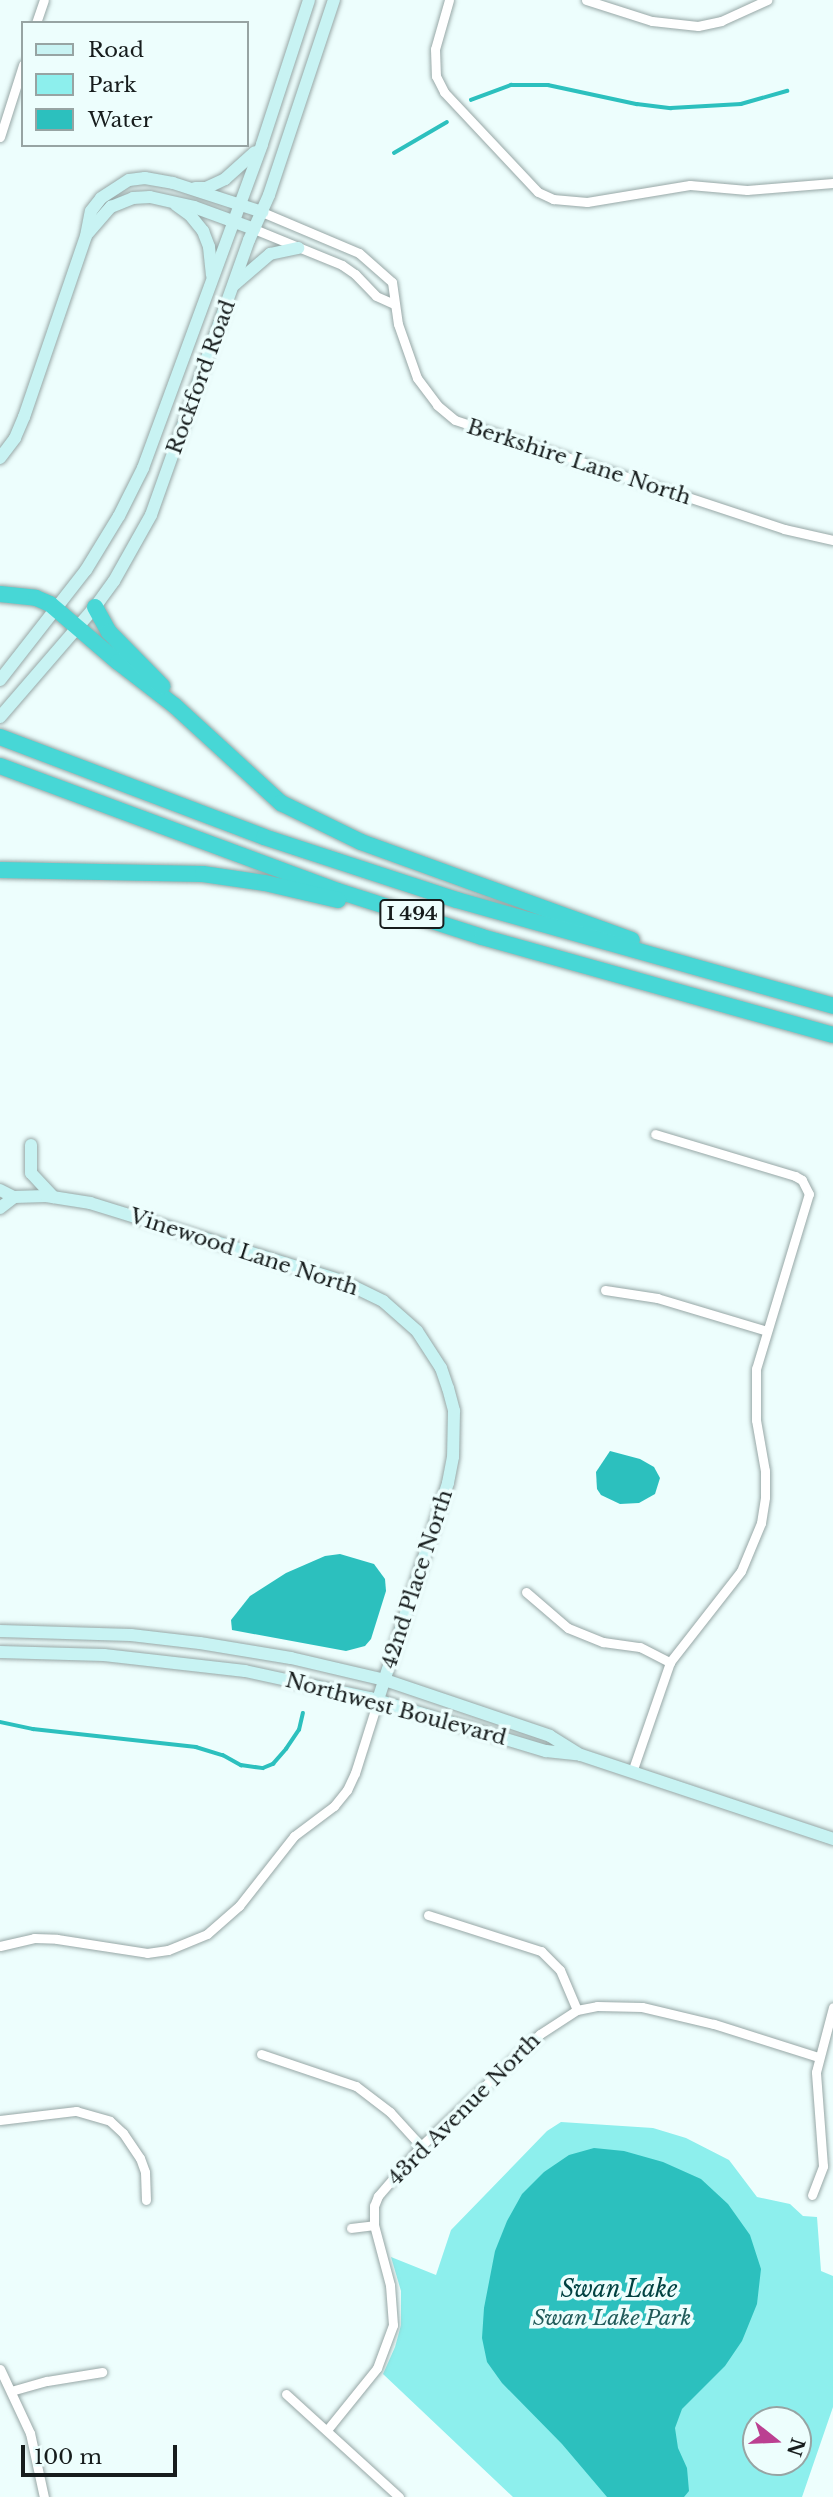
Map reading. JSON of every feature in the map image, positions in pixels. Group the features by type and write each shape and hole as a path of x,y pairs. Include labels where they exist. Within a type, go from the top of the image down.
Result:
{"highway":[{"path":"0,594 45,600 175,706 281,803 414,863 639,942 660,958"},
{"path":"95,607 109,632 161,684 175,706"},
{"name":"I 494","path":"0,737 264,837 457,900 833,1006"},
{"name":"I 494","path":"0,766 221,850 443,924 833,1035"},
{"path":"0,870 179,872 226,877 287,887 443,924"}],"main road":[{"name":"Rockford Road","path":"1,679 94,557 131,494 262,144 309,0"},
{"name":"Rockford Road","path":"0,717 95,607 114,581 151,515 262,212 334,0"},
{"path":"184,188 205,188 225,179 243,166 262,144"},
{"path":"0,458 15,438 24,417 86,236 91,211 117,186 145,178 262,212"},
{"path":"86,236 99,218 121,201 150,197 170,200 254,229"},
{"path":"170,200 190,215 203,231 209,247 213,279"},
{"path":"234,285 270,254 298,248"},
{"path":"31,1145 30,1173 53,1197"},
{"name":"Vinewood Lane North","path":"0,1190 14,1197 53,1197 110,1209 363,1290 401,1314 417,1331 441,1368"},
{"path":"0,1208 14,1197"},
{"name":"42nd Place North","path":"377,1700 448,1483 453,1457 454,1411 441,1368"},
{"name":"Northwest Boulevard","path":"0,1631 131,1635 291,1658 385,1680 550,1736 581,1755"},
{"name":"Northwest Boulevard","path":"0,1652 104,1655 198,1664 292,1680 377,1700 546,1751 581,1755 833,1839"}],"street":[{"path":"37,21 44,0"},
{"path":"449,0 435,49 436,76 454,107 538,192 570,202 690,185 747,190 833,183"},
{"path":"586,0 674,25 698,26 742,13 767,0"},
{"path":"0,137 21,71"},
{"name":"Berkshire Lane North","path":"262,212 359,253 392,282 394,304 417,378 437,405 455,420 784,529 833,540"},
{"path":"254,229 342,265 355,274 376,296 394,304"},
{"path":"632,1772 670,1662 741,1571 761,1523 765,1471 755,1394 756,1369 808,1194 802,1180 795,1176 655,1133"},
{"path":"605,1290 657,1298 767,1331"},
{"path":"526,1592 552,1616 577,1632 603,1642 640,1647 670,1662"},
{"name":"42nd Place North","path":"0,1946 34,1938 57,1939 146,1953 168,1950 207,1934 239,1906 294,1836 334,1806 346,1790 355,1773 377,1700"},
{"path":"428,1915 541,1951 560,1970 577,2010 597,2006 642,2007 714,2024 818,2057"},
{"path":"812,2194 824,2166 816,2089 818,2057 833,2007"},
{"name":"43rd Avenue North","path":"327,2430 377,2368 393,2325 390,2285 374,2225 374,2206 378,2196 421,2146 540,2034 577,2010"},
{"path":"261,2054 356,2087 390,2112 421,2146"},
{"path":"0,2120 76,2111 110,2121 123,2133 139,2158 145,2172 146,2200"},
{"path":"351,2228 374,2225"},
{"path":"0,2369 30,2433 44,2497"},
{"path":"11,2391 47,2381 102,2372"},
{"path":"286,2394 400,2497"}],"green space":[{"name":"Swan Lake Park","path":"561,2122 653,2128 686,2138 729,2160 757,2197 790,2204 803,2216 817,2217 821,2271 833,2276 833,2407 812,2468 812,2406 742,2406 742,2476 809,2476 802,2497 513,2497 383,2374 401,2325 401,2291 391,2257 436,2275 451,2230 547,2131"}],"water":[{"path":"610,1451 640,1459 654,1467 660,1478 655,1494 639,1503 620,1504 601,1495 597,1489 596,1472"},
{"path":"340,1554 374,1564 385,1579 386,1591 371,1639 365,1646 346,1651 232,1630 231,1620 250,1596 286,1573 325,1556"},
{"name":"Swan Lake","path":"594,2148 624,2151 663,2162 701,2179 728,2204 750,2235 761,2269 757,2304 742,2341 725,2366 682,2409 675,2428 678,2448 687,2468 689,2491 684,2497 607,2497 562,2444 502,2383 487,2362 482,2338 484,2308 495,2251 507,2221 522,2194 544,2172 569,2155"}],"waterway":[{"path":"471,100 511,85 548,85 637,104 671,108 741,104 787,91"},
{"path":"394,153 447,122"},
{"path":"0,1722 33,1729 196,1747 223,1755 241,1765 263,1768 273,1764 286,1749 299,1730 303,1713"}]}
